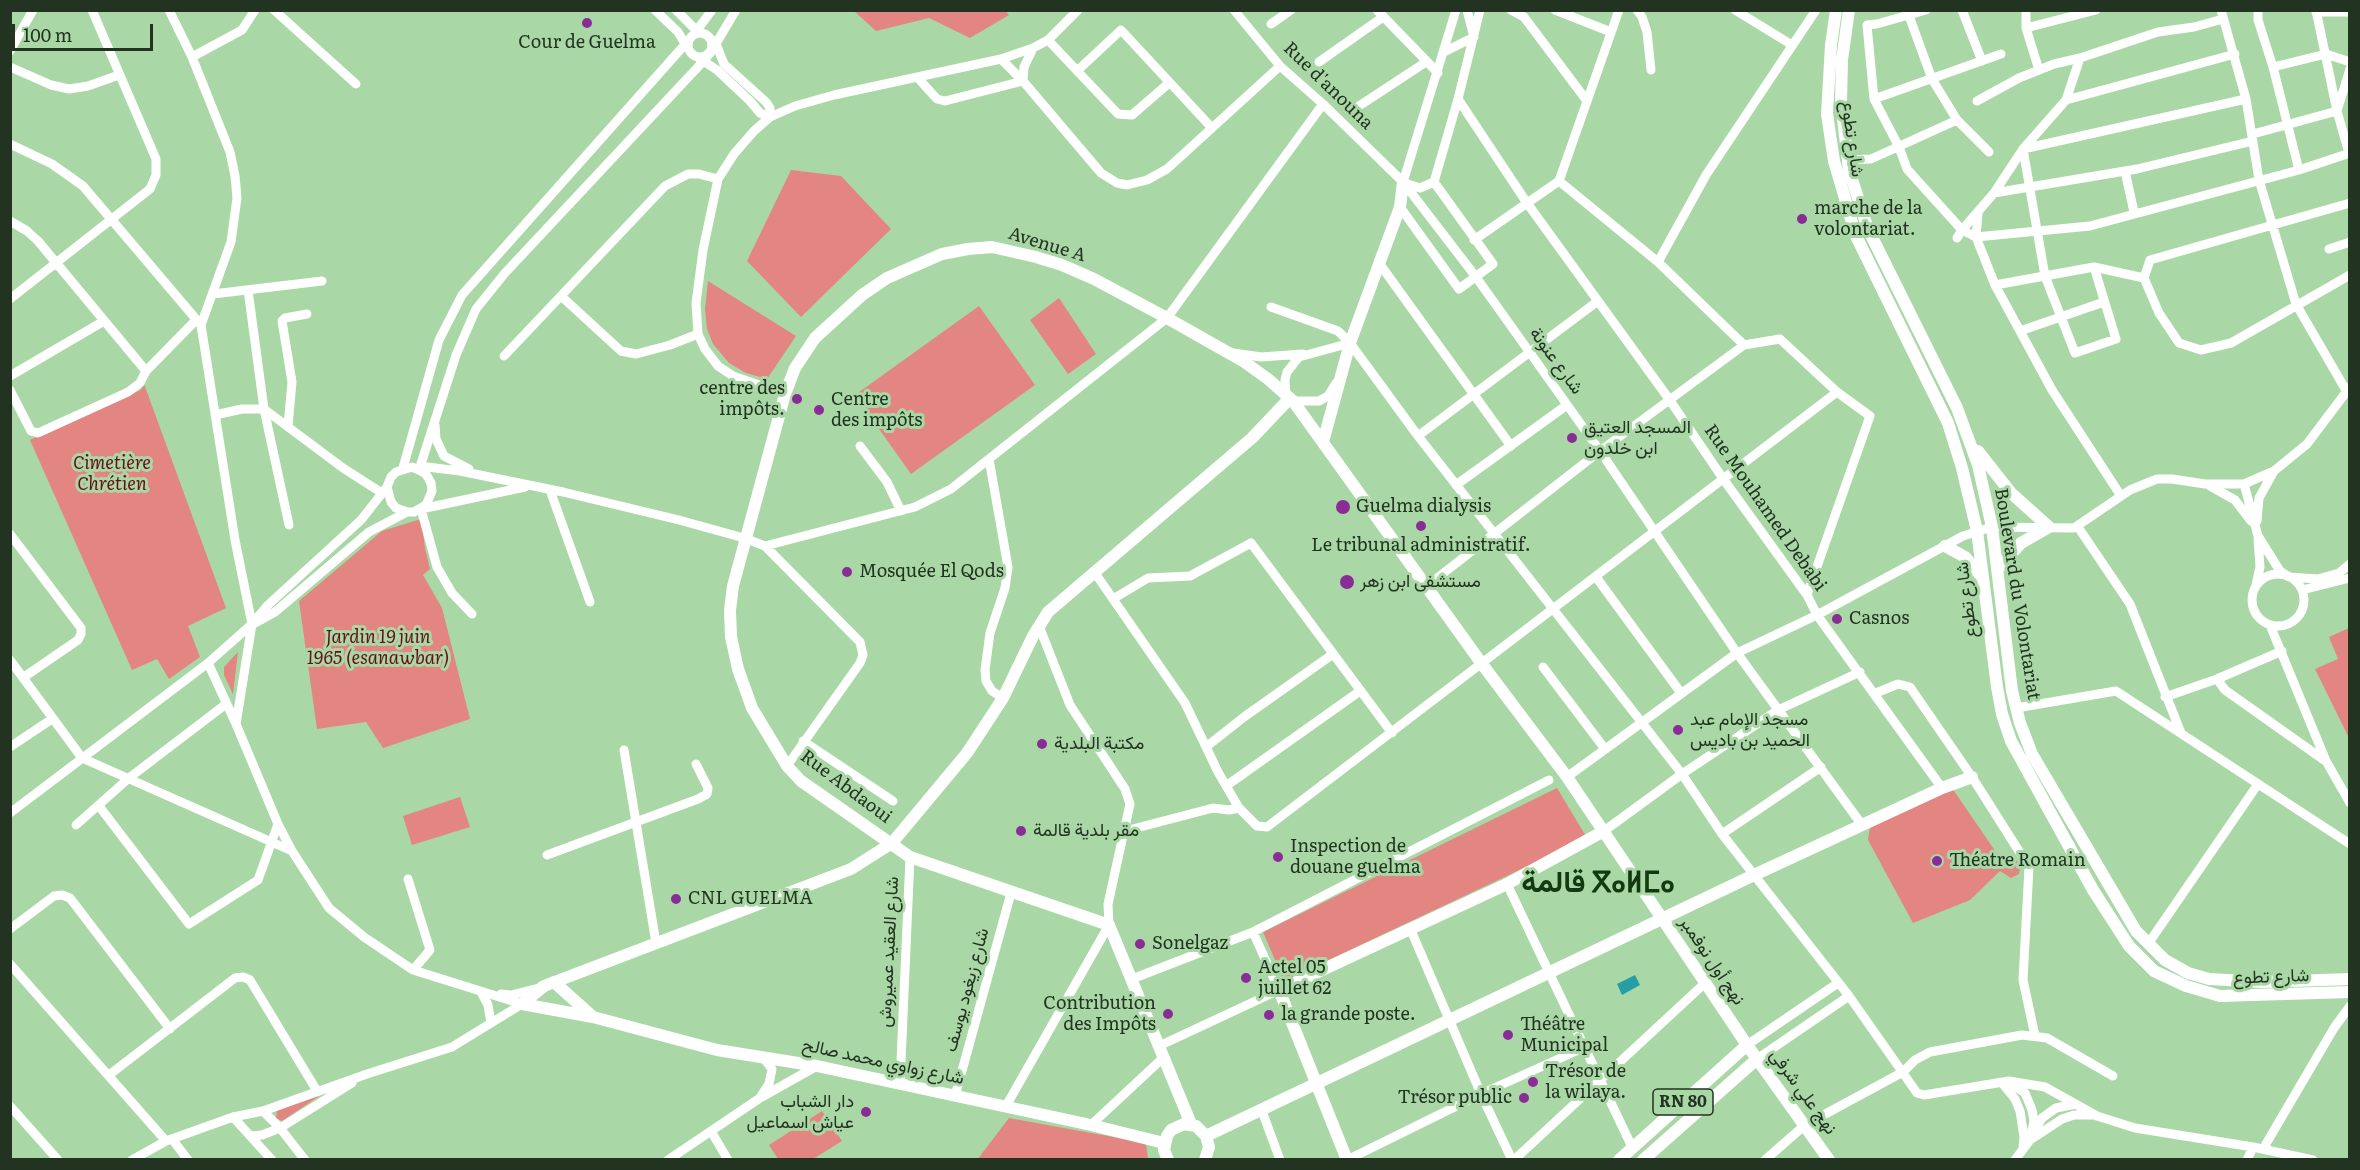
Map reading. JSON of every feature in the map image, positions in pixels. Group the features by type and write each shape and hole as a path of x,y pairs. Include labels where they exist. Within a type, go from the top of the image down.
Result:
{"main road":[{"name":"شارع تطوع","path":"1836,10 1831,45 1827,114 1832,152 1856,236 1948,423 1962,468 1977,531 2000,705 2011,741 2093,890 2129,946 2154,971 2186,986 2220,996 2349,992"},
{"name":"Boulevard du Volontariat","path":"1849,10 1842,60 1841,102 1847,160 1868,229 1957,408 1978,465 1992,527 2016,708 2032,754 2136,931 2148,944 2166,960 2188,973 2209,979 2262,982"},
{"path":"1323,442 1350,343 1400,207 1403,182"},
{"name":"Avenue A","path":"744,538 784,394 795,368 815,338 862,295 887,278 942,254 992,247 1036,256 1094,279 1167,318 1268,379 1290,398 1427,586"},
{"path":"522,1004 536,995 539,988 581,974 851,869 892,843 967,753 1003,698 1048,612 1252,438 1290,398"},
{"path":"1969,438 2011,493 2049,527 2021,543 1997,570"},
{"name":"Rue Abdaoui","path":"744,538 733,586 730,637 738,669 752,708 787,766 801,781 910,857 1109,925"},
{"path":"1945,546 1965,557 1976,568 1984,582"},
{"name":"نهج أول نوفمبر","path":"1427,586 1567,777 1748,1045"},
{"path":"1990,639 2005,636"},
{"path":"1206,1136 1754,874 1942,788 1972,777"},
{"path":"1347,1160 1279,990 1507,884 1604,831"},
{"path":"1109,925 1191,1124"},
{"path":"557,1012 581,974"},
{"name":"شارع تطوع","path":"2262,982 2349,979"},
{"path":"554,982 593,1017"},
{"name":"شارع زواوي محمد صالح","path":"522,1004 593,1017 717,1050 817,1066 1164,1143"},
{"name":"نهج علي شرفي","path":"1748,1045 1829,1160"},
{"name":"RN 80","path":"1619,1160 1748,1045"},
{"name":"RN 80","path":"1647,1158 1757,1059"},
{"path":"1165,1158 1164,1143 1167,1136 1177,1126 1191,1124 1200,1128 1206,1136 1209,1147 1205,1160"}],"street":[{"path":"10,299 150,189 156,175 156,159 92,10"},
{"path":"10,390 29,428 38,433 128,392 140,383 146,371 199,323 213,294 231,242 237,198 235,176 230,152 192,57 169,10"},
{"path":"192,57 242,30 255,10"},
{"path":"274,10 356,84"},
{"path":"655,10 678,32 700,44 766,102 770,108 770,117"},
{"path":"676,10 700,44 757,110 770,117"},
{"path":"419,470 463,335 476,309 700,44 712,10"},
{"path":"10,813 208,663 361,520 385,490 391,477 403,468 440,340 462,296 700,44 736,10"},
{"path":"784,394 733,376 718,366 705,349 698,334 697,284 718,179 734,154 770,117 795,105 834,94 1001,59 1048,40 1078,10"},
{"name":"Rue d'anouna","path":"1234,10 1280,66 1323,104 1403,182"},
{"path":"1271,24 1290,10"},
{"path":"1434,182 1420,188 1403,182 1456,10"},
{"path":"1467,10 1474,37"},
{"path":"1434,182 1480,10"},
{"path":"1511,10 1524,16 1587,101"},
{"path":"1555,10 1611,32"},
{"path":"1581,21 1585,10"},
{"path":"1474,240 1559,181 1619,10"},
{"path":"1637,10 1647,32 1651,70"},
{"path":"1735,10 1792,45"},
{"path":"1658,262 1706,175 1816,10"},
{"path":"1926,10 1877,24 1867,24 1874,99 1899,147 1907,169 1960,234 1976,237 2090,226 2134,212 2299,170 2349,153 2337,111 2316,11 2349,12"},
{"path":"1962,10 1982,61"},
{"path":"2026,10 2026,28 2038,70"},
{"path":"2026,28 2096,10"},
{"path":"2258,10 2258,20 2273,67 2299,170"},
{"path":"10,51 31,11"},
{"path":"1909,13 1932,79 1957,120 1989,152"},
{"path":"1319,62 1380,14 1438,73"},
{"path":"1567,777 1737,653 1817,615 1977,531 1992,527 2068,529 2078,527 2142,483 2157,479 2172,479 2205,484 2244,484 2274,471 2307,444 2348,389 2296,304 2259,180 2246,99 2222,15 2194,27 2158,32 2080,58 2054,64 2019,78 1977,101"},
{"path":"1077,71 1121,30 1212,128"},
{"path":"1444,52 1474,37"},
{"path":"1048,40 1119,114 1125,116 1139,110 1169,83"},
{"path":"1023,81 1024,67 1033,48"},
{"path":"1874,99 2001,54"},
{"path":"2066,100 2235,54"},
{"path":"2273,67 2326,54 2349,62"},
{"path":"1960,234 1994,193 2024,149 2066,100 2080,58"},
{"path":"1001,59 1023,81 1101,173 1117,183 1135,184 1157,175 1280,66"},
{"path":"1359,106 1426,62"},
{"path":"10,67 51,85 69,89 88,86 119,75"},
{"path":"2337,111 2349,69"},
{"path":"917,77 937,99 945,101 1023,81"},
{"name":"Rue Mouhamed Debabi","path":"1458,99 1527,203 1670,399 1724,480 1808,595 1817,615 1876,693 1942,788"},
{"path":"2024,149 2246,99"},
{"path":"766,102 775,106 795,105"},
{"path":"765,546 901,511 930,501 951,489 1167,318 1323,104"},
{"path":"754,131 757,110"},
{"path":"1994,193 2125,171 2253,138 2287,125 2337,111"},
{"path":"1847,160 1871,159 1957,120"},
{"path":"10,144 52,164 73,178 112,220 199,323 235,540 252,624 236,724"},
{"path":"2024,149 2045,276 2075,353 2116,339 2094,267"},
{"path":"2125,171 2134,212"},
{"path":"504,356 665,186 688,174 699,174 718,179"},
{"path":"1559,181 1658,262 1744,345"},
{"name":"شارع عنونة","path":"1403,182 1476,277 1656,531 1737,653 1862,825"},
{"path":"1400,207 1459,289 1476,277 1493,264 1434,182"},
{"path":"2349,203 2150,260 2144,278 2159,313 2179,344 2201,350 2231,343 2349,275"},
{"path":"1978,213 1976,237 1995,285 2052,390 2121,496"},
{"path":"10,221 33,236 146,371"},
{"path":"2329,249 2349,242"},
{"path":"1379,263 1510,446"},
{"path":"1995,285 2094,267 2144,278"},
{"path":"213,294 322,281"},
{"path":"248,290 264,409 290,525"},
{"path":"561,296 621,351 636,354 670,345 698,334"},
{"path":"1418,436 1598,300"},
{"path":"2020,331 2104,302"},
{"path":"1271,307 1338,331 1350,343 1418,436 1682,774 1722,834 1849,996 1917,1093 1924,1095 2005,1082 2045,1087 2097,1116 2135,1128 2258,1148 2313,1160"},
{"path":"288,426 292,382 282,321 285,318 307,315"},
{"path":"10,376 104,321"},
{"path":"1427,586 1600,451 1744,345 1780,339 1837,392 1870,416 1808,595"},
{"path":"1227,353 1261,357 1305,354 1350,343"},
{"path":"1305,354 1294,361 1287,372 1285,380 1290,398 1319,401 1333,391 1339,378"},
{"path":"1095,573 1185,703 1239,808 1257,826 1268,827 1837,392"},
{"path":"1456,485 1567,405"},
{"path":"214,415 248,408 264,409 343,468 385,490 396,508 406,512"},
{"path":"435,419 436,440 444,456 491,478"},
{"path":"860,446 887,482 901,511"},
{"path":"988,459 1008,567 1005,588 990,633 985,670 986,681 992,691 1003,698"},
{"path":"419,470 427,467 460,471 550,489 679,519 765,546 860,642 863,655 860,663 787,766"},
{"path":"403,468 419,470 426,474 431,483 430,498 422,509"},
{"path":"2205,484 2225,492 2235,500 2248,516 2258,536 2280,571 2302,590 2304,600 2298,617 2288,625 2270,625 2261,620 2255,613 2253,604 2260,567 2258,536 2257,512 2259,498 2274,471"},
{"path":"2244,484 2258,536"},
{"path":"252,624 275,612 369,532 406,512 531,486"},
{"path":"550,489 590,602"},
{"path":"422,509 440,574 452,593 472,614"},
{"path":"2078,527 2130,604 2181,733"},
{"path":"10,534 81,628 78,640 24,677"},
{"path":"1113,599 1148,578 1190,576 1251,543 1392,733"},
{"path":"2256,588 2261,581 2271,575 2311,579 2327,578 2339,573 2349,564"},
{"path":"1596,577 1681,693"},
{"path":"2302,590 2349,578"},
{"path":"2270,625 2325,761 2349,803"},
{"path":"1006,1107 1109,925 1108,904 1130,804 1125,789 1070,705 1039,626"},
{"path":"2165,696 2217,679 2282,651"},
{"path":"1206,747 1244,717 1334,654"},
{"path":"10,660 82,758 292,851"},
{"path":"208,663 278,824 292,851 329,908 364,937 413,970 522,1004"},
{"path":"1543,667 1605,749"},
{"path":"1604,831 1682,774 1778,710 1860,672"},
{"path":"2217,679 2225,690 2325,761"},
{"path":"1876,693 1898,684 1910,687 1972,777 2029,867 2023,980 2036,1036"},
{"path":"1226,786 1360,691"},
{"path":"2016,708 2116,691 2349,844"},
{"path":"76,825 129,778 226,704"},
{"path":"10,747 52,719"},
{"path":"803,741 894,801"},
{"path":"624,750 656,943"},
{"path":"547,855 698,800 707,794 708,788 696,764"},
{"path":"1722,834 1821,767"},
{"path":"1132,979 1253,932 1549,780"},
{"path":"2148,944 2258,784"},
{"path":"99,806 189,924 258,880 278,824"},
{"path":"1125,831 1213,808 1228,810 1239,808"},
{"name":"شارع العقيد عميروش","path":"900,1084 910,857"},
{"path":"408,879 430,950 413,970"},
{"path":"1507,884 1632,1147"},
{"name":"شارع زيغود يوسف","path":"955,1096 1011,893"},
{"path":"10,929 54,896 62,895 70,898 170,1029"},
{"path":"1410,928 1481,1094 1513,1160 1705,982"},
{"path":"1091,1125 1162,1051 1279,990 1253,932"},
{"path":"10,964 188,1160"},
{"path":"109,1075 235,978 243,977 250,980 317,1091"},
{"path":"1748,1045 1838,983"},
{"path":"481,992 511,995 539,988"},
{"path":"481,992 488,1005 490,1023"},
{"path":"1757,1059 1849,996"},
{"path":"132,1160 169,1140 233,1117 263,1111 452,1047 522,1004"},
{"path":"2247,1160 2258,1148 2349,1006"},
{"path":"1765,1160 1804,1125 1903,1072 1915,1060 1930,1052 2022,1035 2036,1036 2047,1038 2113,1076"},
{"path":"1347,1160 1481,1094 1585,1047"},
{"path":"760,1098 769,1084 772,1069 762,1056"},
{"path":"668,1160 760,1098 817,1066"},
{"path":"250,1136 262,1135 280,1128 367,1074"},
{"path":"2005,1082 2025,1093 2029,1102 2034,1121 2030,1140"},
{"path":"2005,1082 2020,1111 2024,1137 2023,1148"},
{"path":"2015,1160 2030,1140 2042,1118 2056,1108 2076,1104"},
{"path":"10,1106 58,1160"},
{"path":"1262,1110 1280,1160"},
{"path":"263,1111 280,1128 304,1160"},
{"path":"2030,1140 2062,1119 2074,1115 2097,1116"},
{"path":"233,1117 272,1160"},
{"path":"711,1131 728,1160"}],"green space":[{"path":"1005,10 1009,15 970,38 929,18 876,31 854,11"},
{"path":"791,170 841,176 891,229 801,317 747,261"},
{"path":"708,281 796,336 767,379 746,373 729,363 713,344 707,329 705,309"},
{"path":"1059,298 1096,354 1068,374 1030,320"},
{"path":"979,306 1035,385 911,474 855,395"},
{"name":"Cimetière Chrétien","path":"144,384 226,608 188,626 200,657 169,679 157,659 132,670 30,440 141,390"},
{"name":"Jardin 19 juin 1965 (esanawbar)","path":"421,519 430,569 423,575 442,608 470,719 383,748 366,722 317,729 299,601 382,531"},
{"path":"2349,628 2349,738 2315,669 2338,659 2329,637"},
{"path":"238,652 233,694 224,675 224,667"},
{"path":"1557,788 1587,838 1284,981 1263,932"},
{"path":"1952,788 2000,858 2013,855 2020,867 2019,874 2011,878 2000,871 1970,900 1913,923 1868,840 1870,826"},
{"path":"460,797 470,827 412,845 403,816"},
{"path":"325,1092 282,1121 276,1118 277,1111"},
{"path":"822,1111 842,1141 813,1159 778,1159 769,1145"},
{"path":"1009,1118 1146,1143 1148,1159 977,1160"}],"water":[{"path":"1635,975 1640,985 1622,995 1617,984"}],"place":[{"name":"Cour de Guelma","path":"587,23"},
{"name":"marche de la volontariat.","path":"1802,219"},
{"name":"centre des impôts.","path":"797,399"},
{"name":"Centre des impôts","path":"819,410"},
{"name":"المسجد العتيق ابن خلدون","path":"1572,438"},
{"name":"Guelma dialysis","path":"1343,507"},
{"name":"Le tribunal administratif.","path":"1421,526"},
{"name":"Mosquée El Qods","path":"847,572"},
{"name":"مستشفى ابن زهر","path":"1347,582"},
{"name":"Casnos","path":"1837,619"},
{"name":"مسجد الإمام عبد الحميد بن باديس","path":"1678,730"},
{"name":"مكتبة البلدية","path":"1042,744"},
{"name":"مقر بلدية قالمة","path":"1021,831"},
{"name":"Inspection de douane guelma","path":"1278,857"},
{"name":"Théatre Romain","path":"1937,861"},
{"name":"CNL GUELMA","path":"676,899"},
{"name":"Sonelgaz","path":"1140,944"},
{"name":"Actel 05 juillet 62","path":"1246,978"},
{"name":"Contribution des Impôts","path":"1168,1014"},
{"name":"la grande poste.","path":"1269,1015"},
{"name":"Théâtre Municipal","path":"1508,1035"},
{"name":"Trésor de la wilaya.","path":"1533,1082"},
{"name":"Trésor public","path":"1524,1098"},
{"name":"دار الشباب عياش اسماعيل","path":"866,1112"}],"district":[{"name":"قالمة ⴳⴰⵍⵎⴰ","path":"1598,883"}]}
